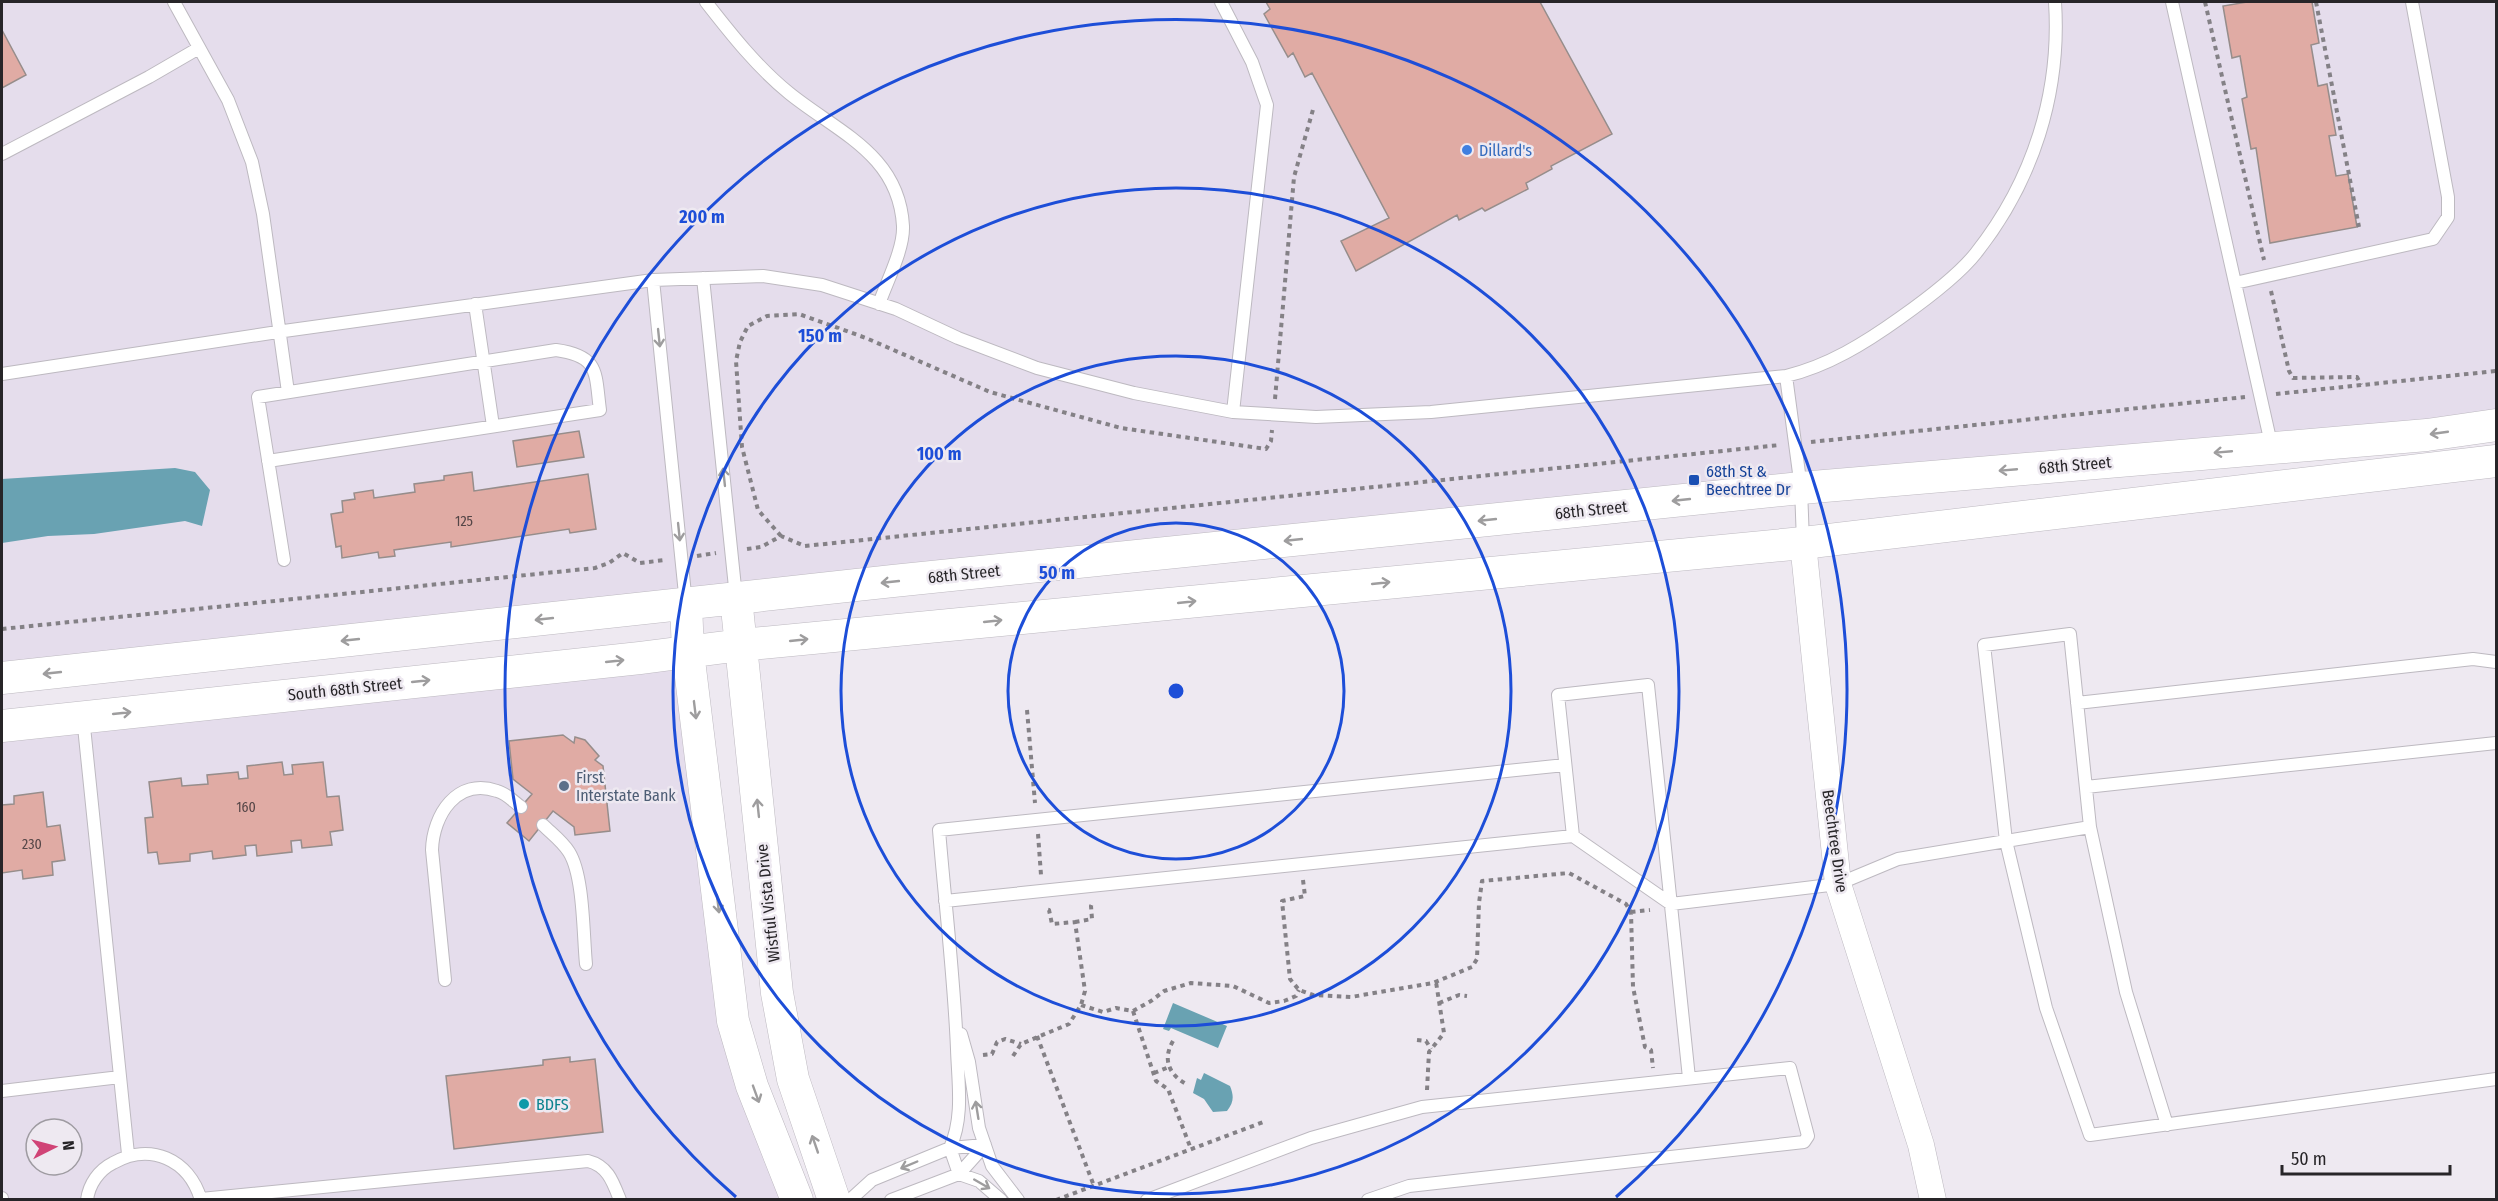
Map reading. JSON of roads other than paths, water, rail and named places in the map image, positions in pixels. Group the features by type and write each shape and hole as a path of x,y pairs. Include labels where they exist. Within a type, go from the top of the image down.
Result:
{"street":[{"name":"68th Street","path":"686,604 1802,488 2427,435 2496,425"},
{"path":"688,652 741,645 1803,543 2496,461"},
{"name":"Beechtree Drive","path":"1803,543 1838,884 1922,1145 1933,1200"},
{"name":"Wistful Vista Drive","path":"736,598 777,993 793,1079 834,1200"},
{"path":"2,678 686,604 688,652 733,1021 752,1086 797,1200"},
{"name":"South 68th Street","path":"2,726 688,652"}],"lane":[{"path":"174,2 228,100 252,162 261,203 288,392"},
{"path":"706,2 740,44 788,92 873,154 888,174 899,203 903,226 901,246 879,304"},
{"path":"1221,2 1261,82 1267,105 1233,412"},
{"path":"2,374 653,280 763,276 822,285 896,309 958,338 1037,368 1134,393 1233,412 1316,417 1431,412 1786,376 1810,370 1872,339 1923,302 1974,255 2010,205 2037,143 2048,108 2057,49 2055,2"},
{"path":"2172,2 2272,448"},
{"path":"2235,284 2433,239 2448,217 2448,197 2412,2"},
{"path":"2,154 149,77 199,48"},
{"path":"704,278 736,598"},
{"path":"653,280 686,604"},
{"path":"475,304 493,426"},
{"path":"268,461 600,410 595,372 589,361 580,356 556,351 258,397 268,461 284,560"},
{"path":"1786,376 1802,488 1803,543"},
{"path":"2167,1125 2126,992 2090,827 2070,634 1984,645 2006,841 2046,1008 2090,1135 2167,1125 2496,1079"},
{"path":"2077,703 2473,658 2496,662"},
{"path":"1573,836 1558,695 1648,685 1689,1078"},
{"path":"83,717 128,1154"},
{"path":"2086,787 2496,744"},
{"path":"959,1174 950,1148 957,1132 960,1112 956,1017 939,830 1565,765"},
{"path":"445,980 432,850 432,832 436,821 455,796 467,789 482,788 499,791 521,807"},
{"path":"543,825 564,845 573,860 580,895 586,964"},
{"path":"945,901 1573,836 1671,904 1838,884 1898,859 2090,827"},
{"path":"956,1017 968,1057 979,1128 992,1166 1018,1200"},
{"path":"1147,1200 1311,1138 1429,1106 1790,1068 1808,1136 1804,1142 1410,1186 1368,1200"},
{"path":"2,1091 120,1077"},
{"path":"850,1200 872,1180 950,1148 985,1145"},
{"path":"891,1200 959,1174 985,1145"},
{"path":"87,1200 97,1176 104,1168 128,1154 142,1152 165,1156 185,1169 198,1188 201,1199 314,1194 588,1161 598,1164 605,1170 620,1200"},
{"path":"959,1174 979,1181 1001,1200"}],"water":[{"path":"175,468 195,472 210,490 202,526 185,521 94,534 48,536 2,543 2,479"},
{"path":"1173,1003 1227,1026 1218,1048 1171,1028 1169,1031 1163,1029"},
{"path":"1204,1073 1230,1086 1233,1099 1227,1111 1213,1112 1204,1099 1193,1093 1197,1078 1201,1080"}],"place":[{"name":"Dillard's","path":"1467,150"},
{"name":"68th St & Beechtree Dr","path":"1694,480"},
{"name":"First Interstate Bank","path":"564,786"},
{"name":"BDFS","path":"524,1104"}]}
